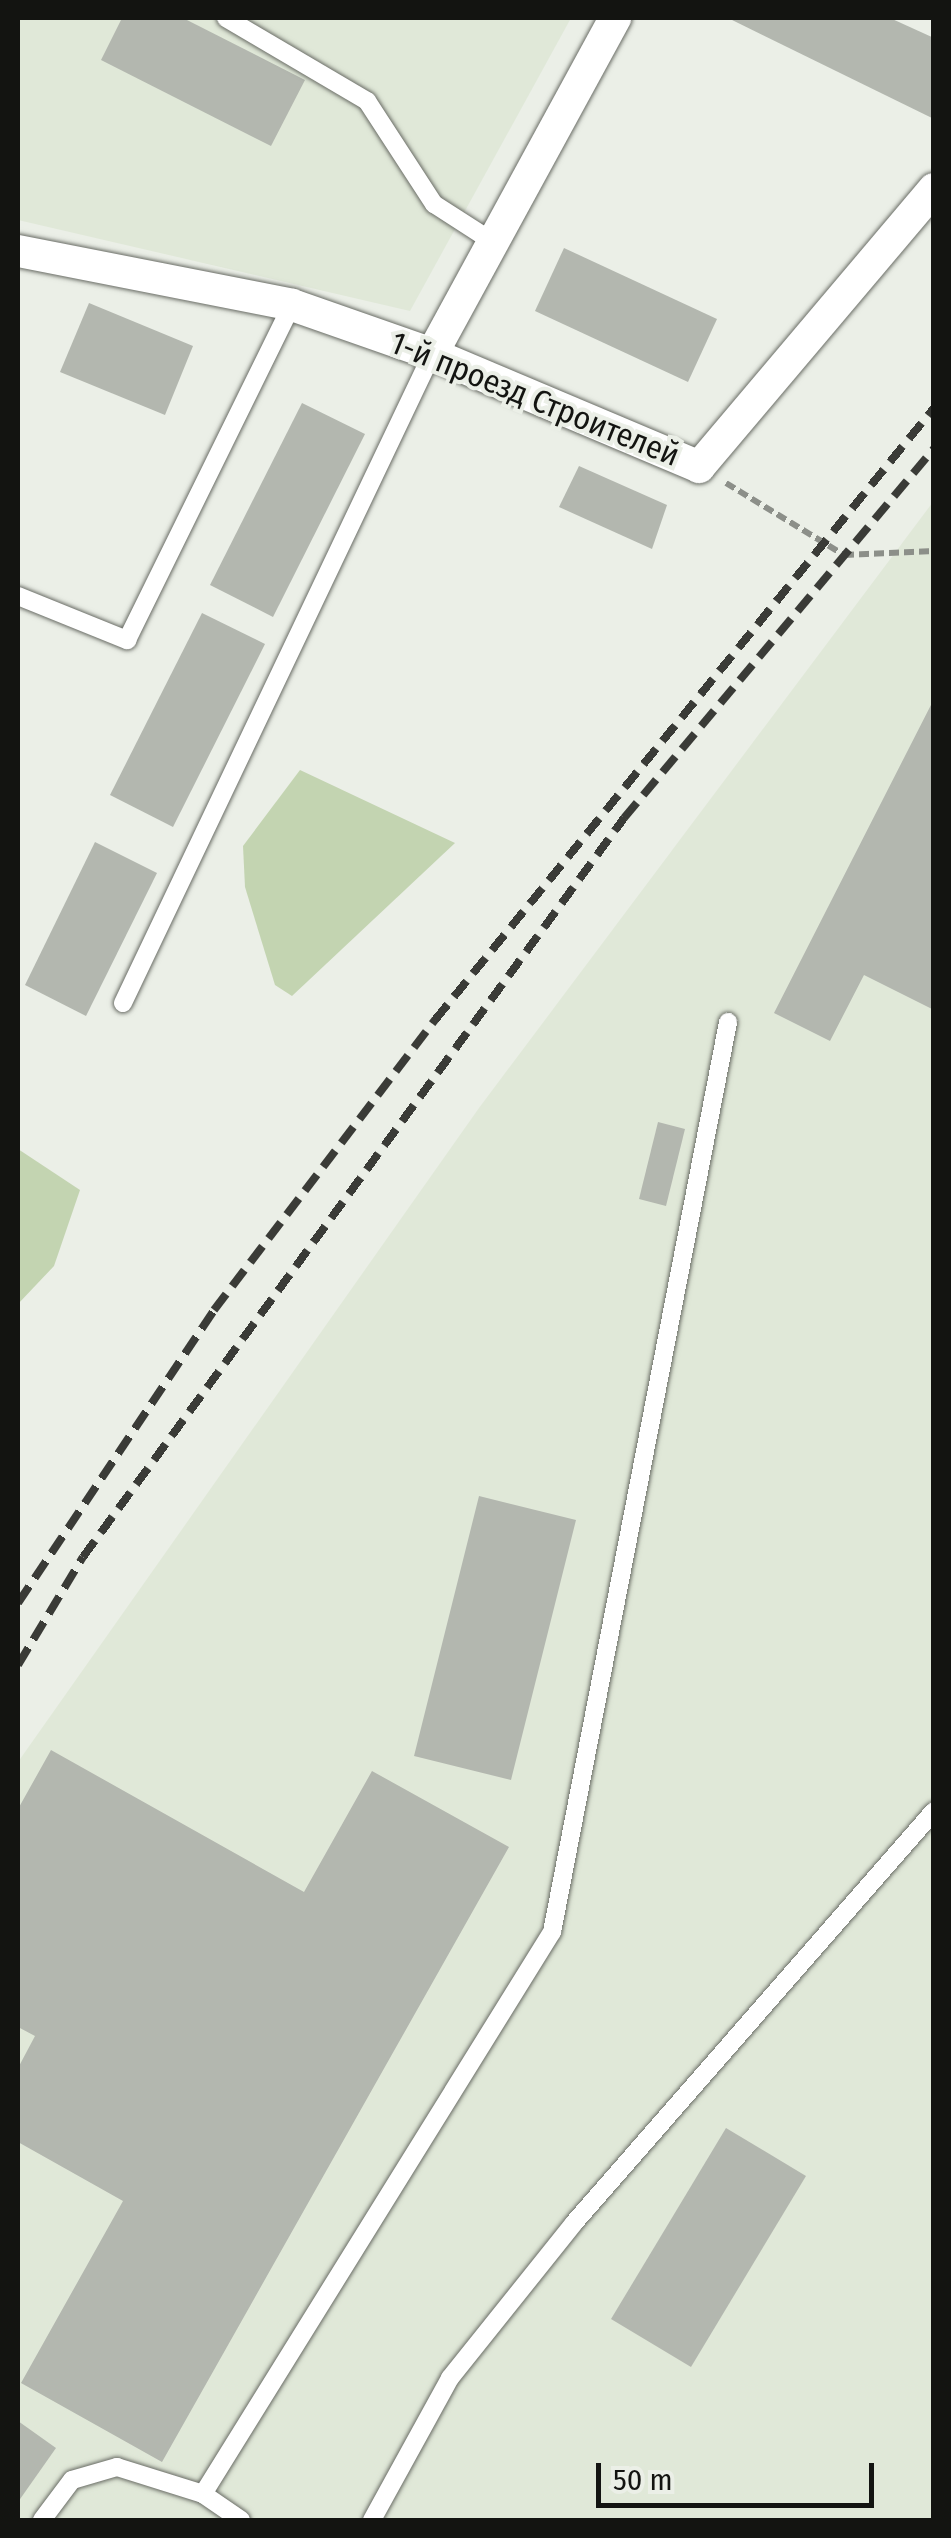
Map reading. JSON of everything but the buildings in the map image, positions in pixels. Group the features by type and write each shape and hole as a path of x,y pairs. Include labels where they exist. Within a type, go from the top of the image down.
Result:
{"street":[{"path":"432,354 616,18"},
{"name":"1-й проезд Строителей","path":"18,252 292,305 432,354 700,466 934,189"}],"lane":[{"path":"226,18 366,101 434,204 493,242"},
{"path":"18,596 127,640 292,305"},
{"path":"123,1003 432,354"},
{"path":"204,2494 552,1932 728,1022"},
{"path":"372,2520 462,2363 574,2223 934,1811"},
{"path":"42,2520 72,2480 117,2467 204,2494 241,2520"}],"path":[{"path":"700,466 844,555 934,550"}],"shaded area":[{"path":"18,18 571,18 410,311 18,220"},
{"path":"933,502 933,2520 18,2520 18,1762 479,1108"}],"green space":[{"path":"300,770 455,843 292,996 275,985 245,887 243,846"},
{"path":"18,1149 80,1190 54,1266 18,1304"}],"railway":[{"path":"18,1603 214,1310 435,1020 934,408"},
{"path":"18,1665 83,1557 624,818 934,448"}]}
